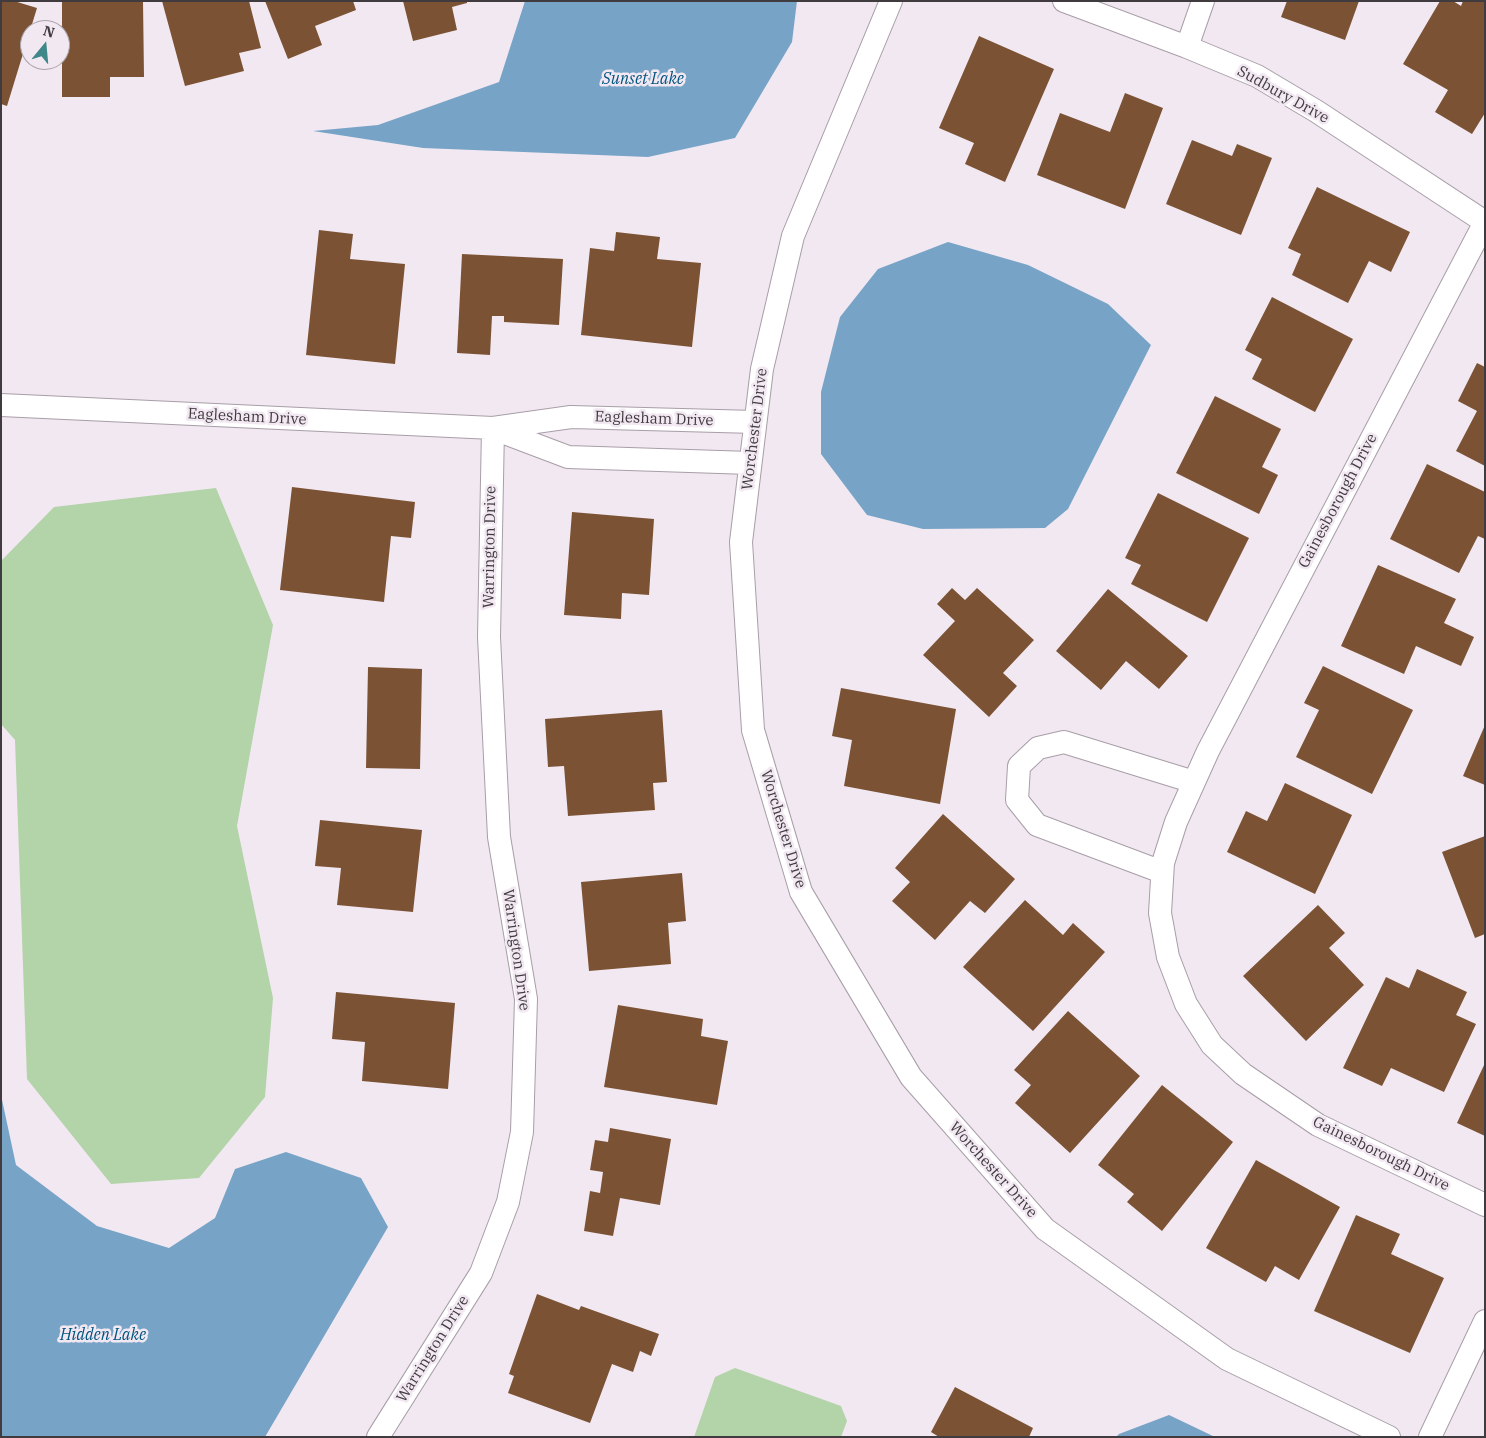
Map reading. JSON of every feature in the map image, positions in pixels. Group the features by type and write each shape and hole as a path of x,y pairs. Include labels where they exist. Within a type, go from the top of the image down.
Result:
{"street":[{"name":"Worchester Drive","path":"891,1 793,236 762,369 741,542 753,730 801,892 911,1078 1045,1229 1227,1359 1389,1437"},
{"name":"Sudbury Drive","path":"1064,1 1257,76 1316,111 1485,222"},
{"path":"1186,47 1203,1"},
{"name":"Gainesborough Drive","path":"1485,222 1194,782 1176,822 1163,863 1160,913 1168,957 1186,1004 1212,1045 1243,1074 1318,1125 1485,1205"},
{"name":"Eaglesham Drive","path":"1,405 493,428 571,417 755,422"},
{"name":"Eaglesham Drive","path":"493,428 568,457 750,463"},
{"name":"Warrington Drive","path":"378,1437 480,1273 508,1202 522,1132 526,999 499,837 489,637 493,428"},
{"path":"1162,872 1037,825 1017,800 1019,766 1038,748 1064,742 1194,782"},
{"path":"1430,1437 1485,1321"}],"green space":[{"path":"216,488 273,625 237,826 273,998 265,1097 199,1178 111,1184 27,1079 15,740 1,724 1,561 54,507"},
{"path":"735,1368 841,1406 847,1421 841,1437 694,1437 715,1377"}],"water":[{"name":"Sunset Lake","path":"525,1 797,1 792,42 735,138 648,157 423,148 313,131 378,125 499,82"},
{"path":"948,242 1028,265 1108,304 1151,345 1068,509 1045,528 923,529 867,515 821,454 821,392 840,317 878,269"},
{"name":"Hidden Lake","path":"1,1095 16,1165 97,1226 169,1248 215,1218 235,1169 286,1152 361,1178 388,1227 265,1437 1,1437"},
{"path":"1169,1415 1215,1437 1116,1437 1119,1434"}],"building":[{"path":"1,1 14,1 37,8 33,20 20,20 20,64 7,106 1,104"},
{"path":"62,1 143,1 144,77 110,77 110,97 62,97 62,70 70,70 70,20 62,20"},
{"path":"162,1 249,1 261,48 239,53 244,71 185,86"},
{"path":"265,1 353,1 356,10 315,26 322,45 288,59"},
{"path":"403,1 467,1 467,3 452,7 457,30 413,41"},
{"path":"1287,1 1359,1 1345,40 1281,17"},
{"path":"1440,1 1453,1 1461,6 1463,1 1485,1 1485,113 1472,134 1435,112 1448,90 1403,64"},
{"path":"979,36 1054,69 1005,182 965,164 974,143 939,128"},
{"path":"1125,93 1163,108 1125,209 1037,175 1060,113 1110,132"},
{"path":"1192,140 1232,156 1237,144 1272,158 1241,235 1166,204"},
{"path":"1317,187 1410,232 1391,272 1369,261 1348,303 1292,275 1301,254 1288,248"},
{"path":"319,230 353,234 350,259 405,264 395,364 306,355"},
{"path":"616,232 660,237 657,259 701,263 692,347 581,335 590,248 614,251"},
{"path":"462,254 563,259 559,325 504,322 504,316 492,316 490,355 457,353"},
{"path":"1272,297 1353,339 1315,412 1252,379 1262,359 1245,350"},
{"path":"1477,363 1485,367 1485,466 1456,451 1477,411 1458,401"},
{"path":"1215,396 1281,429 1262,467 1278,475 1259,514 1176,473"},
{"path":"1427,464 1485,492 1485,539 1478,536 1459,573 1390,539"},
{"path":"292,487 415,502 411,538 391,536 384,602 280,590"},
{"path":"1158,493 1249,538 1207,622 1131,584 1141,565 1125,558"},
{"path":"572,512 654,519 649,595 622,593 621,619 564,615"},
{"path":"1378,565 1456,599 1444,623 1474,637 1461,666 1416,646 1404,674 1341,646"},
{"path":"952,588 965,600 977,588 1034,640 1003,673 1017,686 989,717 923,655 955,621 937,604"},
{"path":"1108,589 1188,656 1159,689 1126,661 1101,690 1056,651"},
{"path":"1323,666 1413,710 1372,794 1296,757 1319,710 1304,703"},
{"path":"368,667 422,669 420,769 366,768"},
{"path":"841,688 956,709 940,804 844,786 852,740 832,736"},
{"path":"662,710 667,782 653,783 655,810 568,816 564,766 548,767 545,719"},
{"path":"1485,725 1485,785 1463,776"},
{"path":"1285,783 1352,815 1315,894 1227,852 1246,811 1267,821"},
{"path":"943,814 1015,879 985,913 970,901 935,940 892,901 910,882 895,868"},
{"path":"320,820 422,830 413,912 337,905 341,868 315,866"},
{"path":"1485,836 1485,934 1475,938 1442,852"},
{"path":"682,873 686,921 668,923 671,964 589,971 581,882"},
{"path":"1025,900 1063,935 1073,923 1105,952 1033,1031 963,967"},
{"path":"1318,905 1345,933 1329,948 1364,985 1306,1041 1243,976"},
{"path":"1417,969 1467,992 1456,1015 1476,1024 1444,1092 1391,1068 1382,1086 1343,1068 1386,977 1409,988"},
{"path":"336,992 455,1003 448,1089 362,1081 365,1042 332,1039"},
{"path":"618,1005 703,1019 701,1036 728,1041 717,1105 604,1087"},
{"path":"1068,1011 1140,1076 1070,1153 1015,1103 1031,1085 1014,1070"},
{"path":"1485,1063 1485,1136 1457,1123"},
{"path":"1162,1085 1233,1142 1162,1231 1127,1202 1134,1194 1098,1165"},
{"path":"610,1128 671,1139 660,1205 620,1198 613,1236 584,1231 590,1191 600,1193 603,1172 590,1170 595,1140 608,1142"},
{"path":"1256,1160 1340,1207 1299,1280 1275,1266 1266,1282 1206,1248"},
{"path":"1356,1215 1400,1234 1391,1254 1444,1278 1410,1353 1314,1311"},
{"path":"537,1294 579,1310 581,1306 659,1334 651,1356 640,1351 633,1372 612,1364 590,1423 508,1393 514,1376 509,1374"},
{"path":"955,1387 1033,1428 1029,1437 939,1437 931,1432"}]}
